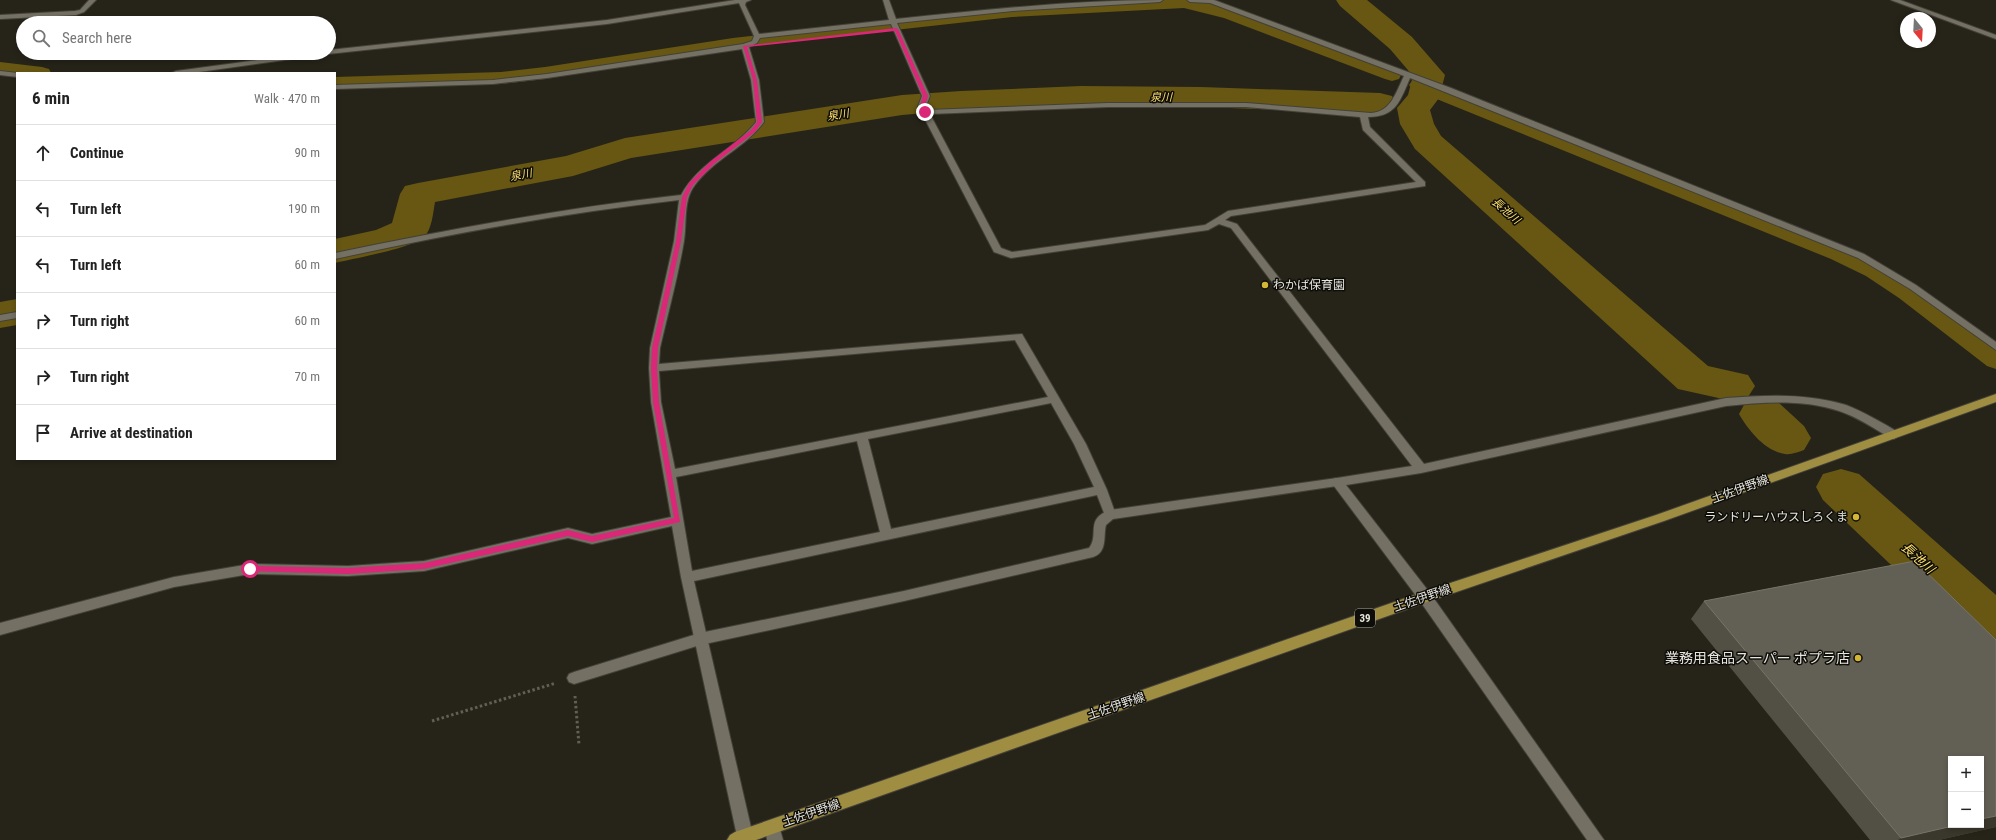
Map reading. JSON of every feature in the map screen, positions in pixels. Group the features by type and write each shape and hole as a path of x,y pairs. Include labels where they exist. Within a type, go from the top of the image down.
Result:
{"main road":[{"name":"土佐伊野線","path":"740,838 774,833 1425,597 1660,518 1996,398"}],"street":[{"path":"19,16 76,13 82,11 93,0"},
{"path":"744,0 742,5 756,39"},
{"path":"336,51 607,22 748,0"},
{"path":"886,0 924,105 997,250 1011,255 1208,227 1228,214 1422,184 1366,128 1364,115"},
{"path":"336,87 516,79 745,46 756,39 1013,9 1160,0"},
{"path":"1190,0 1212,1 1417,78 1861,256 1913,287 1996,347"},
{"path":"1894,0 1996,37"},
{"path":"0,17 16,16"},
{"path":"740,838 687,576 656,402 654,368 655,348 679,241 684,197 691,184 713,162 753,131 760,122 755,80 745,46"},
{"path":"183,72 273,60"},
{"path":"0,73 16,75"},
{"path":"924,105 1246,104 1364,115 1382,114 1388,110 1397,97 1408,75"},
{"path":"336,256 442,233 646,201 684,197"},
{"path":"1218,220 1234,226 1421,469"},
{"path":"0,318 16,315"},
{"path":"654,368 1018,336 1091,465 1110,515"},
{"path":"574,678 700,639 904,596 1093,552 1098,548 1099,544 1098,525 1103,518 1110,515 1421,469 1726,402 1763,398 1819,403 1856,413 1894,435"},
{"path":"670,474 1055,399"},
{"path":"862,437 886,534"},
{"path":"1337,482 1425,597 1596,840"},
{"path":"687,576 1101,490"},
{"path":"0,629 174,582 250,569 348,571 424,566 568,533 592,539 678,520"}],"path":[{"path":"432,721 574,678 579,745"}],"building":[{"path":"1915,561 1996,640 1996,816 1984,818 1984,756 1948,756 1948,827 1901,838 1704,601"}],"waterway":[{"name":"長池川","path":"1350,0 1401,43 1429,75 1423,98 1413,108 1417,124 1427,142 1694,378 1732,386"},
{"path":"336,83 501,78 545,73 733,43 1012,12 1184,3 1206,7 1230,14 1392,75"},
{"path":"0,68 34,72"},
{"path":"1419,85 1839,254 1874,271 1908,293 1996,360"},
{"name":"泉川","path":"336,251 388,239 410,229 418,194 573,165 625,148 902,105 961,100 1081,96 1201,97 1380,103"},
{"name":"泉川","path":"0,315 16,312"},
{"name":"長池川","path":"1762,414 1787,438"},
{"name":"長池川","path":"1841,487 1996,629"}],"place":[{"name":"わかば保育園","path":"1265,285"},
{"name":"ランドリーハウスしろくま","path":"1856,517"},
{"name":"業務用食品スーパー ポプラ店","path":"1858,658"}],"route":[{"path":"250,569 348,571 424,566 568,533 592,539 678,520 656,402 654,368 655,348 679,241 684,197 691,184 713,162 753,131 760,122 755,80 745,46 896,29 926,96 922,106 925,112"}]}
